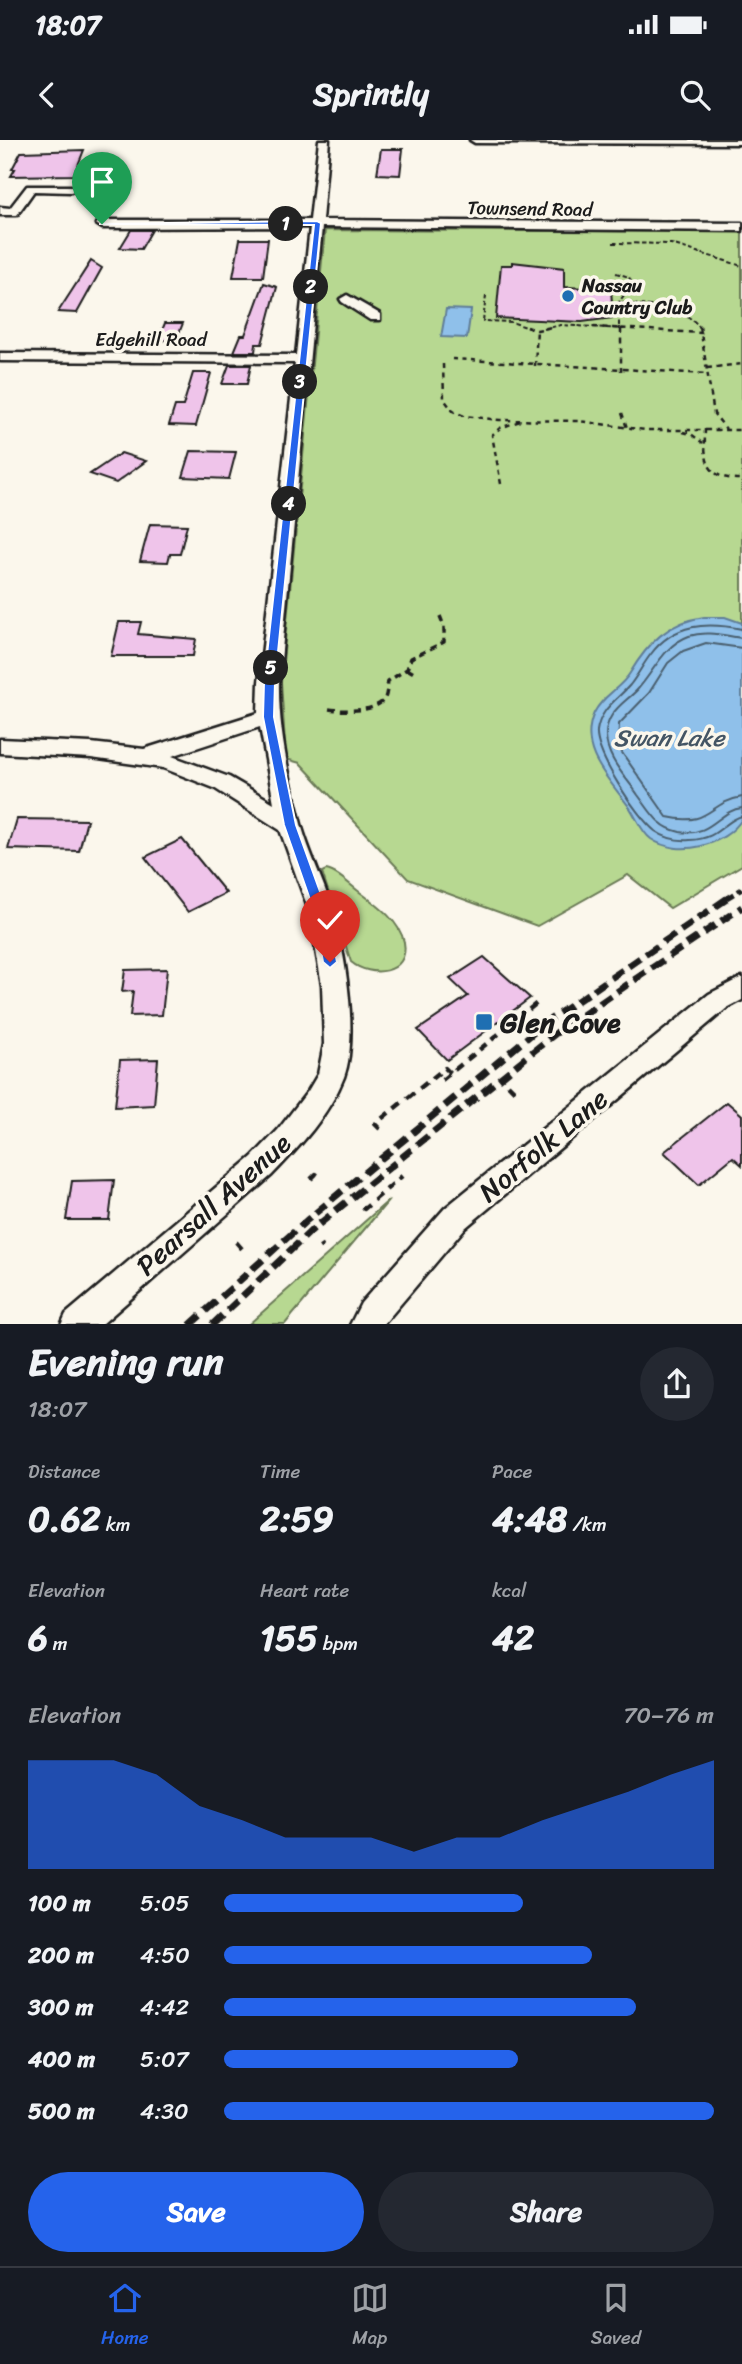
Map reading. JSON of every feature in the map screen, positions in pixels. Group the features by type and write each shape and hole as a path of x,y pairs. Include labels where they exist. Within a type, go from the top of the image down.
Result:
{"street":[{"path":"324,140 336,140"},
{"name":"Pearsall Avenue","path":"78,1324 262,1166 288,1139 318,1100 331,1075 337,1044 335,985 321,911 290,825 268,717 269,682 324,140"},
{"path":"475,140 742,141"},
{"path":"0,212 13,212 31,188 71,189"},
{"name":"Townsend Road","path":"102,224 317,223 742,228"},
{"path":"347,299 375,317"},
{"name":"Edgehill Road","path":"0,357 303,359"},
{"path":"146,757 268,717"},
{"path":"0,746 146,757 206,775 269,809 290,825"},
{"name":"Norfolk Lane","path":"367,1324 372,1314 455,1218 718,1001 742,987"}],"path":[{"path":"613,243 671,244 742,266"},
{"path":"616,273 629,277 632,284 619,302 621,369"},
{"path":"486,296 483,321 511,322 537,330 561,325 703,333"},
{"path":"619,302 644,308 682,310 696,320 703,333 714,414 726,429"},
{"path":"535,365 537,330"},
{"path":"452,359 708,374"},
{"path":"443,364 444,399 453,411 482,419 579,421 627,428 674,430 742,430"},
{"path":"707,368 742,364"},
{"path":"622,413 627,428"},
{"path":"501,484 492,435 500,428 524,420"},
{"path":"705,429 704,443 713,473 719,478 742,479"},
{"path":"674,430 691,434 704,443"},
{"path":"329,709 345,711 381,702 386,696 388,681 407,669 416,654 444,642 444,626 440,616"},
{"path":"407,669 417,675"},
{"path":"442,1080 537,1003"},
{"path":"380,1129 375,1124 445,1068 450,1073"},
{"path":"508,1084 519,1095"},
{"path":"311,1179 316,1174 322,1180"},
{"path":"362,1207 364,1209 402,1176"},
{"path":"236,1242 243,1250"}],"green space":[{"name":"Nassau Country Club","path":"325,230 742,232 742,865 670,908 628,875 537,926 408,879 300,763 286,759 281,682"},
{"path":"326,870 338,875 371,900 397,926 404,942 404,953 395,967 368,970 351,962 322,872"},
{"path":"389,1200 285,1324 249,1324"}],"water":[{"path":"446,309 471,310 467,338 441,337"},
{"name":"Swan Lake","path":"704,617 725,617 742,623 742,819 725,836 713,842 675,848 651,839 642,829 598,764 590,740 590,727 597,707 626,678 652,643 680,624"}],"building":[{"path":"381,149 403,149 400,175 377,174"},
{"path":"84,150 74,175 11,176 21,152"},
{"path":"131,230 152,230 141,249 120,248"},
{"path":"240,239 268,239 263,277 233,277"},
{"path":"91,261 102,268 77,313 58,312"},
{"name":"Nassau Country Club","path":"512,262 564,268 564,287 611,289 613,318 582,322 496,318 501,265 512,265"},
{"path":"264,283 277,287 262,344 256,344 255,352 234,352 241,335 245,335"},
{"path":"165,323 183,323 176,341 158,340"},
{"path":"229,365 251,365 247,384 222,384"},
{"path":"193,373 211,373 196,426 169,425 175,406 183,406"},
{"path":"191,451 236,452 229,479 183,477"},
{"path":"121,453 146,461 116,483 90,474"},
{"path":"150,524 187,525 180,554 170,554 168,562 140,561"},
{"path":"119,622 141,622 138,634 196,639 193,656 111,656"},
{"path":"17,819 87,820 79,851 8,849"},
{"path":"182,839 226,893 188,912 145,857"},
{"name":"Glen Cove","path":"484,957 530,998 447,1060 418,1030 468,996 450,979"},
{"path":"167,969 162,1015 130,1016 133,991 122,992 125,970"},
{"path":"158,1059 154,1105 115,1107 120,1060"},
{"path":"727,1102 742,1115 742,1165 733,1157 699,1185 664,1152"},
{"path":"114,1180 109,1220 66,1220 72,1181"}],"railway":[{"path":"725,899 742,889"},
{"path":"191,1324 307,1220 545,1023 728,898"},
{"path":"213,1324 313,1229 556,1033 742,907"}],"place":[{"name":"Nassau Country Club","path":"568,296"},
{"name":"Glen Cove","path":"484,1022"}],"route":[{"path":"102,224 317,223 269,682 268,717 290,825 321,911 330,962"}]}
